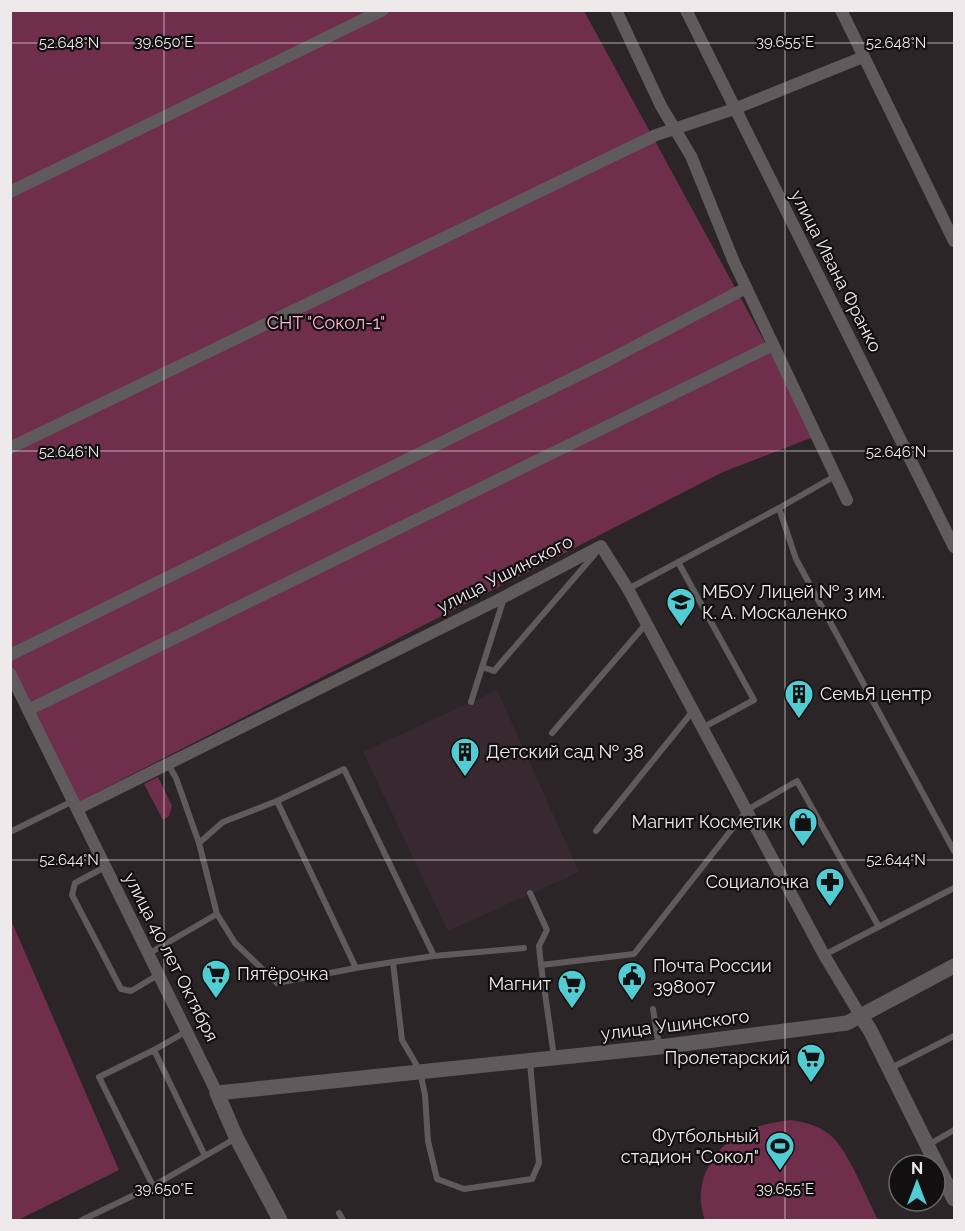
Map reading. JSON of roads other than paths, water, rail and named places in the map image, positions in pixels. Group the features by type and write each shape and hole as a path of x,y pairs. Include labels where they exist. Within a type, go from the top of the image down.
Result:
{"street":[{"path":"10,192 383,10"},
{"path":"616,10 661,106 691,156 746,288 847,500"},
{"name":"улица Ивана Франко","path":"686,10 954,547"},
{"path":"841,10 954,241"},
{"path":"10,448 656,135 734,109 863,57"},
{"path":"10,655 608,361 746,288"},
{"path":"28,710 773,345"},
{"name":"улица Ушинского","path":"75,805 168,764 504,597 601,546 628,589 824,955 870,1030 954,1199"},
{"name":"улица 40 лет Октября","path":"10,674 147,954 187,1030 236,1137 280,1221"},
{"path":"860,1015 954,966"},
{"name":"улица Ушинского","path":"217,1093 659,1047 846,1023 860,1015"}],"lane":[{"path":"628,589 835,476"},
{"path":"779,508 796,559 954,851"},
{"path":"482,667 494,671 601,546"},
{"path":"678,562 754,700 702,728"},
{"path":"471,702 504,597"},
{"path":"552,733 646,623"},
{"path":"596,831 693,711"},
{"path":"168,764 177,778 200,843 217,914 235,943 277,983 434,956 524,948"},
{"path":"200,843 223,822 277,801 344,769 434,956"},
{"path":"541,964 634,954 747,810 797,782 879,927"},
{"path":"277,801 356,968"},
{"path":"10,832 75,805"},
{"path":"105,867 75,883 72,895 121,989 131,991 158,975"},
{"path":"824,955 954,888"},
{"path":"530,893 547,930 539,946 554,1058"},
{"path":"147,954 217,914"},
{"path":"393,962 402,1040 420,1071 425,1095 428,1141 437,1179 464,1189 532,1179 539,1163 530,1060"},
{"path":"653,1010 659,1047"},
{"path":"153,1186 99,1077 154,1050 187,1030"},
{"path":"888,1069 954,1036"},
{"path":"154,1050 205,1156"},
{"path":"927,1146 954,1130"},
{"path":"82,1221 153,1186 236,1137"},
{"path":"339,1213 343,1221"}],"place":[{"name":"МБОУ Лицей № 3 им. К. А. Москаленко","path":"681,628"},
{"name":"СемьЯ центр","path":"799,720"},
{"name":"Детский сад № 38","path":"465,778"},
{"name":"Магнит Косметик","path":"803,848"},
{"name":"Социалочка","path":"830,908"},
{"name":"Пятёрочка","path":"216,1000"},
{"name":"Почта России 398007","path":"632,1002"},
{"name":"Магнит","path":"572,1010"},
{"name":"Пролетарский","path":"811,1084"},
{"name":"Футбольный стадион \"Сокол\"","path":"780,1172"}],"park label":[{"name":"СНТ \"Сокол-1\"","path":"326,323"}]}
